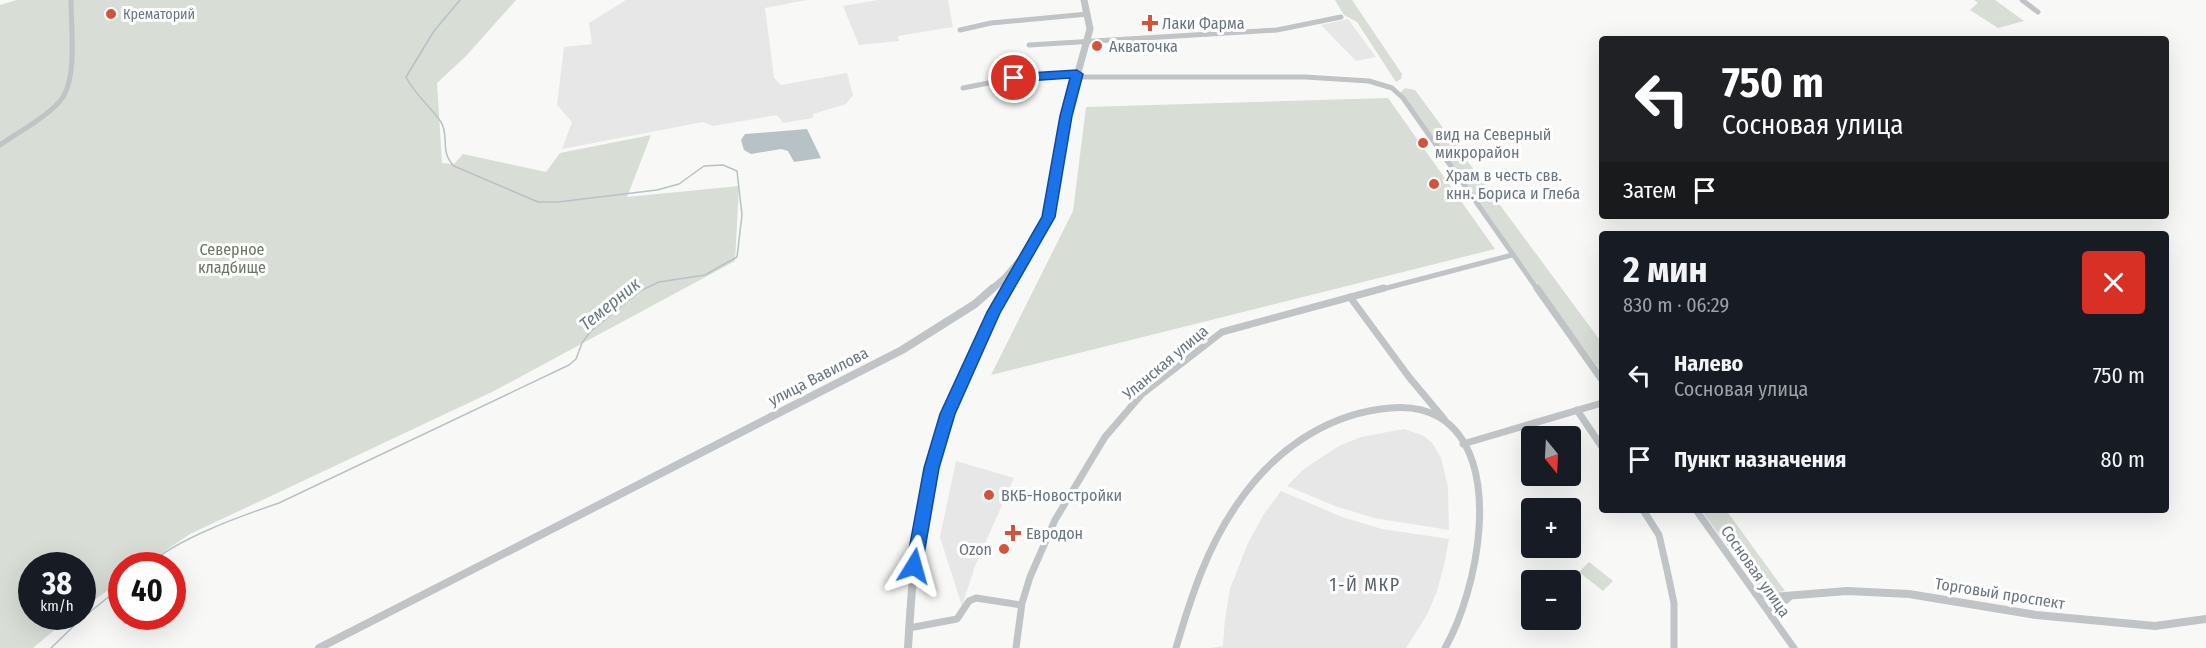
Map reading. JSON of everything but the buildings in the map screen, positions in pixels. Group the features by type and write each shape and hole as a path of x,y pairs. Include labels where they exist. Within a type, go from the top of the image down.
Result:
{"street":[{"path":"0,145 63,98 68,83 71,52 71,0"},
{"name":"улица Вавилова","path":"319,648 902,350 975,304 1005,278 1024,256 1034,244 1048,217 1066,116 1090,29 1084,0"},
{"path":"2022,0 2038,12"},
{"path":"960,30 991,23 1088,14"},
{"path":"1029,45 1276,30 1341,16"},
{"path":"963,88 1014,78 1077,76 1305,77 1369,81 1387,86 1403,98 1599,376"},
{"name":"Уланская улица","path":"1016,648 1021,605 1035,562 1081,473 1122,417 1143,394 1222,332 1232,328 1512,255"},
{"name":"улица Вавилова","path":"908,648 912,585 920,526 932,468 947,414 994,312 1024,256"},
{"path":"1350,297 1409,377 1452,428 1463,444 1475,475 1480,516 1478,551 1467,605 1445,648"},
{"path":"1463,444 1599,404"},
{"path":"1176,648 1195,582 1225,521 1255,481 1296,444 1324,425 1362,413 1404,407 1424,410 1452,428"},
{"path":"1577,410 1599,443"},
{"path":"1645,513 1659,535 1674,603 1674,648"},
{"name":"Сосновая улица","path":"1698,513 1794,648"},
{"name":"Торговый проспект","path":"1756,593 1773,597 1847,591 1909,594 2036,615 2155,626 2206,619"},
{"path":"1772,616 1774,608 1790,597"},
{"path":"909,628 957,618 969,601 976,598 1021,605"}],"shaded area":[{"path":"626,0 807,0 765,8 774,78 781,85 847,73 853,95 846,104 813,114 813,118 783,123 777,115 713,126 703,122 562,149 572,122 557,105 564,47 592,44 589,23"},
{"path":"878,0 948,0 953,27 898,36 899,41 859,45 843,6"},
{"path":"1348,19 1376,57 1356,61 1321,25"},
{"path":"807,129 821,158 794,162 788,151 781,149 751,154 744,150 741,140 745,134"},
{"path":"1404,429 1424,436 1433,444 1441,458 1448,487 1449,530 1374,518 1335,506 1287,486 1304,469 1339,446 1361,437"},
{"path":"956,461 1014,478 975,566 962,606 940,537"},
{"path":"1281,491 1342,517 1382,529 1449,539 1437,591 1427,615 1406,648 1210,648 1223,646 1230,589 1248,543 1264,514"}],"green space":[{"name":"Северное кладбище","path":"17,0 516,0 466,56 437,83 442,163 454,164 463,154 546,172 560,153 651,135 627,197 739,186 735,261 494,391 190,534 163,552 108,552 108,590 96,599 96,552 18,552 18,630 54,630 33,648 0,648 0,5"},
{"path":"1335,0 1352,0 1402,74 1401,79 1396,82 1357,22 1344,15"},
{"path":"1974,0 1995,0 2024,21 1998,28 1970,10 1978,3"},
{"path":"1405,88 1415,90 1599,339 1599,369 1399,94"},
{"path":"1388,98 1495,249 991,375 1073,211 1086,107"},
{"path":"1703,513 1728,513 1785,591 1763,594"},
{"path":"1589,562 1613,581 1603,591 1581,574 1581,570"}],"waterway":[{"name":"Темерник","path":"166,552 191,538 279,503 569,365 576,359 582,343 590,332 640,291 659,282 705,275 737,257 742,215 737,171 723,165 704,166 679,184 657,190 558,202 538,202 454,166 447,155 445,133 441,122 406,77 434,31 460,0"},
{"name":"Темерник","path":"51,648 108,597"}],"place":[{"name":"Крематорий","path":"111,14"},
{"name":"Лаки Фарма","path":"1150,23"},
{"name":"Акваточка","path":"1097,46"},
{"name":"вид на Северный микрорайон","path":"1423,143"},
{"name":"Храм в честь свв. кнн. Бориса и Глеба","path":"1434,184"},
{"name":"ВКБ-Новостройки","path":"989,495"},
{"name":"Евродон","path":"1013,533"},
{"name":"Ozon","path":"1004,549"}],"district":[{"name":"1-Й МКР","path":"1365,585"}],"route":[{"path":"914,566 932,468 947,414 994,312 1048,217 1066,116 1077,74 1014,78"}]}
